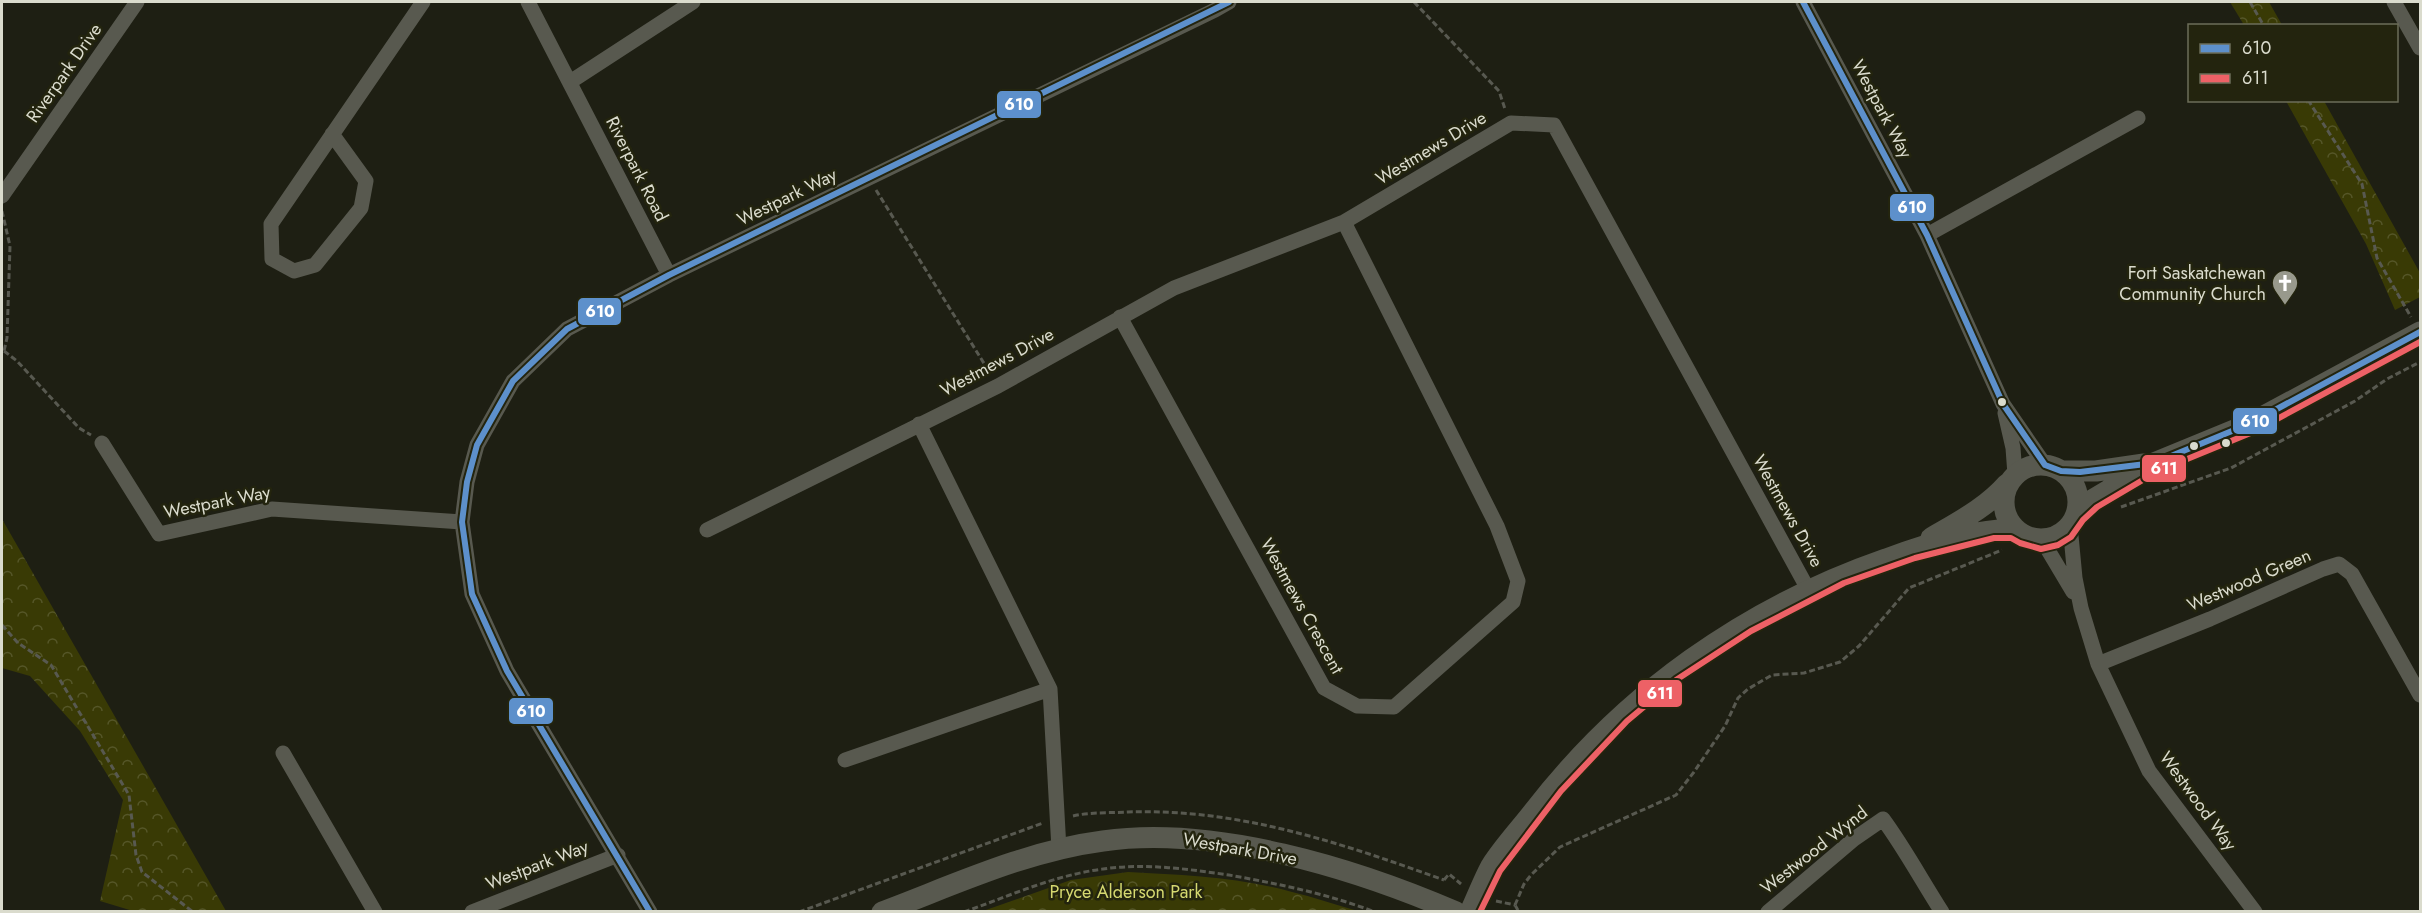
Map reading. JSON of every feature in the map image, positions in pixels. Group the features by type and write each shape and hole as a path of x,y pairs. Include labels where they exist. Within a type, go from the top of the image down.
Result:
{"street":[{"name":"Riverpark Drive","path":"2,196 137,2"},
{"path":"332,134 366,181 361,208 315,265 294,271 272,259 271,224 332,134 423,2"},
{"name":"Riverpark Road","path":"528,2 669,275"},
{"path":"570,81 693,2"},
{"name":"Westpark Way","path":"650,912 507,671 472,594 462,522 467,482 477,445 513,381 567,329 669,275 1228,2"},
{"name":"Westpark Way","path":"1803,2 1927,235 2004,404 2013,447 2012,478"},
{"path":"2394,2 2421,48"},
{"path":"1927,235 2138,118"},
{"name":"Westmews Drive","path":"707,530 998,386 1174,288 1344,222 1511,123 1554,125 1809,591"},
{"name":"Westmews Crescent","path":"1120,317 1324,688 1357,706 1394,708 1513,602 1518,581 1497,526 1344,222"},
{"path":"1470,912 1492,866 1554,785 1621,714 1671,673 1737,629 1840,575 1912,549 1994,529 2011,539 2023,535 2042,540 2054,537 2092,500 2154,463 2249,424 2420,332"},
{"name":"Westpark Way","path":"2004,404 2053,468"},
{"path":"919,424 1050,689 1059,849"},
{"name":"Westpark Way","path":"102,443 159,534 272,509 462,522"},
{"path":"1912,549 1985,506 2012,478 2033,465 2096,471 2154,463"},
{"path":"2053,468 2074,484 2078,497 2073,520"},
{"path":"2011,539 2003,505 2006,487 2012,478"},
{"name":"Westwood Way","path":"2073,520 2074,578 2098,664 2149,771 2255,912"},
{"name":"Westwood Way","path":"2042,540 2081,608"},
{"name":"Westwood Green","path":"2098,664 2339,564 2352,574 2421,695"},
{"path":"845,760 1050,689"},
{"path":"283,753 375,912"},
{"name":"Westwood Wynd","path":"1768,912 1854,839 1883,819 1903,846 1920,879 1942,912"},
{"name":"Westpark Drive","path":"882,912 1023,858 1104,840 1143,838 1186,838 1247,847 1356,873 1456,912"},
{"name":"Westpark Way","path":"472,912 618,855"}],"path":[{"path":"1414,2 1498,91 1511,123"},
{"path":"2250,2 2263,24"},
{"path":"2309,102 2362,184 2377,258 2420,332"},
{"path":"869,178 998,386"},
{"path":"2,211 10,246 7,338 3,352 17,361 79,428 102,443"},
{"path":"2118,508 2231,468 2421,362"},
{"path":"1519,912 1515,905 1524,884 1539,865 1560,847 1676,795 1695,772 1725,726 1738,698 1748,689 1772,675 1804,673 1839,663 1859,646 1909,588 2011,539"},
{"path":"2,625 18,643 51,665 129,795 136,855 142,872 193,912"},
{"path":"964,912 1057,879 1101,869 1144,865 1187,869 1282,884 1349,902 1375,912"}],"green space":[{"path":"2230,2 2269,2 2281,24 2243,24"},
{"path":"2287,102 2325,102 2420,273 2420,297 2395,310 2366,244"},
{"path":"2,519 226,911 133,911 100,901 123,800 80,731 30,676 2,668"},
{"name":"Pryce Alderson Park","path":"1128,872 1252,883 1358,911 983,911 1071,880"}],"transit line":[{"name":"610","path":"650,912 507,671 472,594 462,522 467,482 477,445 513,381 567,329 669,275 1229,2"},
{"name":"610","path":"1803,2 1927,235 2003,404 2045,465 2061,471 2080,472 2154,463 2249,424 2420,332"},
{"name":"611","path":"1480,912 1500,871 1561,791 1627,721 1676,680 1751,631 1844,583 1915,558 1994,538 2011,538 2041,549 2058,545 2071,537 2083,520 2097,507 2158,471 2253,432 2420,342"}],"place":[{"name":"Fort Saskatchewan Community Church","path":"2285,306"}]}
